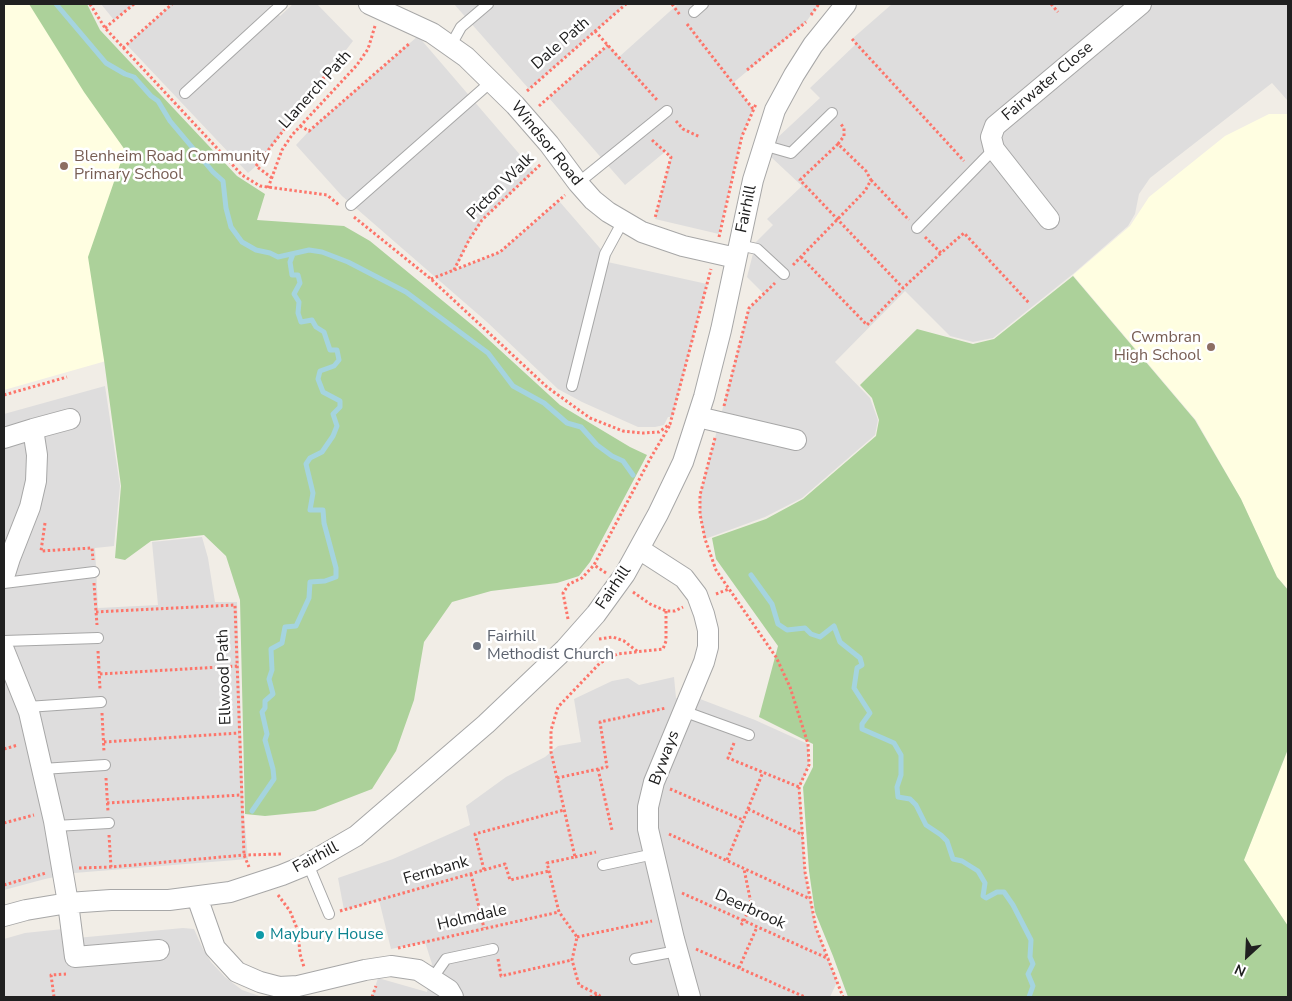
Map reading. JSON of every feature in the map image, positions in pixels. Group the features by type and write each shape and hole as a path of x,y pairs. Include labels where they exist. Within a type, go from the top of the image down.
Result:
{"street":[{"name":"Fairhill","path":"4,916 26,910 68,903 197,898 230,892 282,876 308,864 356,836 486,724 565,649 596,614 625,574 676,478 698,418 709,378 753,180 775,110 813,45 846,4"},
{"name":"Fairwater Close","path":"994,149 991,137 995,126 1003,118 1141,4"},
{"name":"Windsor Road","path":"374,6 425,30 451,45 466,57 520,110 593,200 623,221 642,232 665,240 715,253 738,252"},
{"path":"994,149 1049,219"},
{"path":"698,418 796,440"},
{"path":"4,438 70,419"},
{"path":"4,577 30,507 36,481 37,455 33,430"},
{"name":"Byways","path":"639,549 684,578 697,595 708,630 708,646 704,662 654,782 648,807 648,824 660,884 690,997"},
{"path":"4,650 27,707 42,769 62,868 75,957 159,950"},
{"path":"197,898 215,948 237,972 260,982 279,987 298,986 365,970 391,966 418,970 449,990 453,997"}],"lane":[{"path":"185,93 282,4"},
{"path":"451,45 461,27 488,4"},
{"path":"694,12 703,4"},
{"path":"346,207 492,81"},
{"path":"578,183 667,111"},
{"path":"763,145 792,153 832,113"},
{"path":"917,228 994,149"},
{"path":"572,386 605,254 623,221"},
{"path":"738,252 757,249 784,274"},
{"path":"4,583 94,572"},
{"path":"4,641 98,638"},
{"path":"27,707 101,702"},
{"path":"684,707 749,735"},
{"path":"42,769 105,765"},
{"path":"53,819 109,824"},
{"path":"603,865 654,854"},
{"path":"308,864 329,914"},
{"path":"635,959 675,945"},
{"path":"432,979 446,959 494,950"}],"path":[{"path":"90,4 105,28 242,175 260,186 268,188 327,195 346,207 431,279 547,387 590,418 623,431 644,433 659,432 670,424"},
{"path":"105,28 134,4"},
{"path":"124,48 172,4"},
{"name":"Dale Path","path":"520,110 595,31 626,4"},
{"path":"672,4 680,15"},
{"path":"1051,4 1058,12"},
{"name":"Llanerch Path","path":"268,188 282,150 300,126 357,65 368,49 374,6"},
{"path":"747,70 806,22"},
{"path":"686,23 753,109"},
{"path":"300,126 309,131 425,30"},
{"path":"595,31 683,129 700,137"},
{"path":"852,40 973,171"},
{"name":"Dale Path","path":"520,110 608,45"},
{"path":"272,178 256,166 342,54"},
{"path":"832,113 844,128 844,136 800,180 903,288"},
{"path":"642,132 671,157 655,219"},
{"path":"838,144 866,171 871,180 941,253"},
{"name":"Picton Walk","path":"454,270 469,240 482,220 555,152"},
{"path":"843,997 816,928 809,898 800,787 809,765 808,744 790,687 776,658 716,570 704,539 700,514 700,495 749,308 865,191 871,180"},
{"path":"431,279 500,252 578,183"},
{"path":"801,257 867,325 903,288 964,233 1029,303"},
{"path":"566,626 568,618 563,593 568,584 582,578 594,565 670,424 715,253"},
{"path":"4,395 67,377"},
{"path":"45,522 41,551 92,548"},
{"path":"594,565 608,575"},
{"path":"628,589 650,604 666,611 675,611 688,605"},
{"path":"712,595 729,589"},
{"name":"Ellwood Path","path":"96,612 235,606 244,855 256,884"},
{"path":"575,857 551,752 551,730 558,707 600,663 616,654 663,649 666,642 666,611"},
{"path":"565,649 613,637 624,641 638,652"},
{"path":"100,674 237,666"},
{"path":"557,778 607,767 600,722 684,707"},
{"path":"104,742 239,733"},
{"path":"728,758 800,787"},
{"path":"598,769 612,830"},
{"path":"727,860 763,772"},
{"path":"654,782 744,820"},
{"path":"107,803 241,795"},
{"name":"Fernbank","path":"329,914 484,870 475,834 564,810"},
{"path":"748,810 803,835"},
{"path":"4,823 53,819"},
{"path":"648,824 809,898"},
{"path":"598,852 547,863 559,912 577,937 572,960 579,985 599,996"},
{"path":"4,885 62,868 111,867 244,855 287,854"},
{"path":"484,870 505,864 510,880 549,871"},
{"path":"740,925 744,921 751,903 744,868"},
{"path":"471,874 484,928"},
{"path":"256,884 260,895 270,892 278,895 290,911 298,931 300,954 306,972"},
{"name":"Deerbrook","path":"660,884 829,959"},
{"name":"Holmdale","path":"391,949 559,912"},
{"path":"577,937 668,918"},
{"path":"739,968 757,927"},
{"path":"675,945 739,968 805,997"},
{"path":"494,950 501,976 572,960"},
{"path":"54,997 51,975 76,972 75,957"},
{"path":"590,997 599,996"}],"shaded area":[{"name":"Blenheim Road Community Primary School","path":"4,4 47,4 140,85 106,361 4,390"},
{"path":"101,4 134,4 114,20"},
{"path":"172,4 269,4 280,16 293,4 317,4 353,41 256,166 248,173 127,45"},
{"path":"454,4 626,4 529,89"},
{"path":"678,4 819,4 806,22 733,83 753,109 742,136 719,234 655,219 671,157 666,151 625,185 549,98 608,45 619,57"},
{"path":"892,4 1288,4 1288,101 1272,83 1150,178 1139,194 1135,214 1128,226 1073,274 993,338 973,342 950,336 905,291 835,362 870,398 878,420 875,435 802,498 765,517 705,539 700,514 700,495 749,308 764,294 747,277 756,242 773,225 767,219 802,186 771,157 776,139 820,98 810,88 856,44 852,39"},
{"path":"418,36 534,171 482,220 469,240 455,270 500,252 559,201 605,254 603,261 707,284 672,417 668,417 664,425 638,427 558,389 487,322 342,196 296,145 309,131"},
{"name":"Cwmbran High School","path":"1269,114 1288,114 1288,589 1277,577 1241,499 1196,420 1073,275 1130,226 1149,197 1225,136"},
{"path":"105,386 120,486 114,546 95,548 98,608 158,605 152,542 202,537 208,558 215,602 237,602 244,816 248,859 74,873 4,890 4,414"},
{"path":"674,677 676,698 700,699 755,720 808,744 809,765 800,787 805,872 816,928 837,982 830,997 372,997 378,978 427,992 432,964 425,942 391,949 379,900 344,910 338,878 393,859 470,825 466,806 506,777 545,757 558,746 581,742 574,699 612,681 628,678 639,685"},
{"path":"1288,750 1288,926 1244,860"},
{"path":"183,928 194,929 211,962 225,977 242,990 262,997 4,997 4,939 25,933 63,929 66,939"}],"green space":[{"path":"29,4 87,4 100,30 237,176 265,194 257,220 344,226 370,241 477,329 560,405 630,447 647,455 590,562 579,576 557,583 491,591 452,602 424,642 414,700 396,751 372,789 315,811 265,816 245,814 240,600 226,556 204,535 151,541 125,560 115,558 121,486 88,257 125,150 84,92"},
{"path":"1073,276 1195,420 1241,499 1277,577 1288,590 1288,749 1244,860 1288,926 1288,997 848,997 815,912 809,871 803,787 813,767 813,744 759,717 778,646 716,559 712,538 766,519 803,499 876,436 879,420 872,398 860,385 917,329 973,344 994,339"}],"waterway":[{"path":"56,4 106,63 134,77 158,101 170,121 213,172 223,181 226,208 231,227 242,242 256,250 278,257 309,250 322,252 348,262 406,292 488,353 513,386 544,403 567,423 581,427 597,445 612,456 623,461 633,475"},
{"path":"252,811 274,779 265,740 267,734 262,712 265,708 265,701 273,694 269,679 272,670 271,649 282,643 285,627 296,626 309,598 310,582 325,581 336,577 336,568 324,523 323,510 310,510 313,493 306,464 310,458 322,452 333,436 337,426 333,414 340,407 340,401 323,392 318,379 320,371 334,366 339,360 337,350 330,350 324,332 316,327 312,320 301,322 298,313 299,302 294,294 300,283 298,275 292,275 290,262 293,254"},
{"path":"751,575 772,604 778,624 787,630 805,628 811,634 820,637 834,626 840,642 860,658 862,665 857,668 854,688 870,713 862,724 862,729 894,743 901,755 901,775 897,787 898,797 910,799 916,805 926,825 947,841 953,859 962,861 978,871 985,883 983,896 986,898 997,892 1004,892 1013,905 1031,940 1030,957 1033,964 1028,974 1033,986 1029,997"}],"place":[{"name":"Blenheim Road Community Primary School","path":"64,166"},
{"name":"Cwmbran High School","path":"1211,347"},
{"name":"Fairhill Methodist Church","path":"477,646"},
{"name":"Maybury House","path":"260,935"}]}
